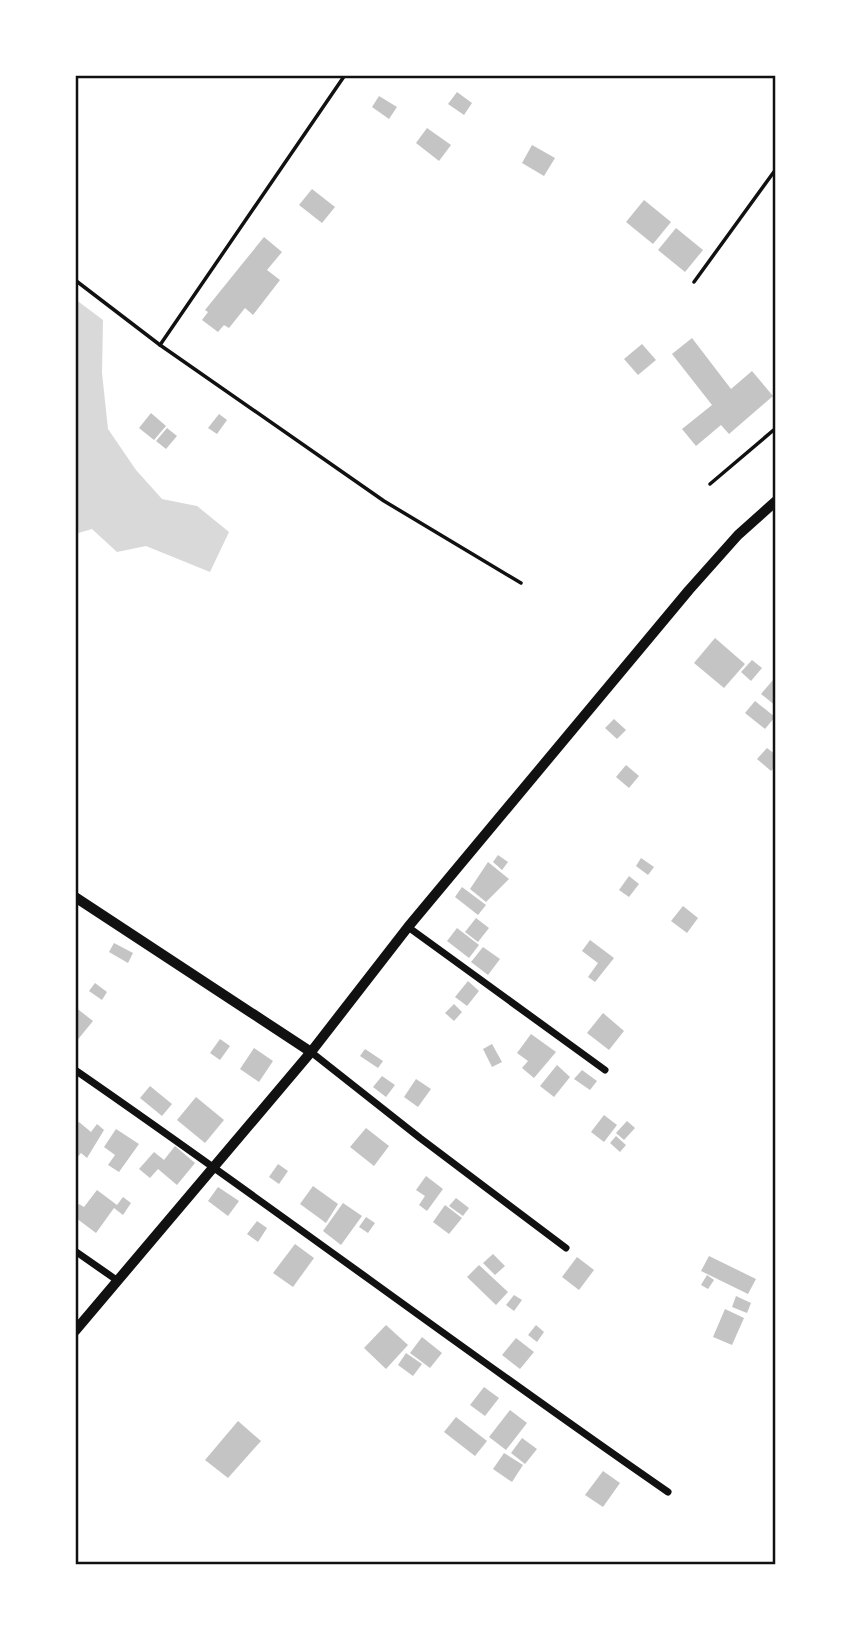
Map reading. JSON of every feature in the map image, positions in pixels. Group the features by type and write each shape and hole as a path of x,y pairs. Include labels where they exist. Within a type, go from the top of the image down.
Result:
{"street":[{"path":"75,1331 311,1052 408,927 688,590 744,529 776,501"},
{"path":"75,897 311,1052 566,1248"},
{"path":"408,927 605,1070"},
{"path":"75,1070 324,1244 439,1332 668,1492"},
{"path":"75,1251 118,1280"}],"lane":[{"path":"160,345 345,75"},
{"path":"694,282 776,169"},
{"path":"75,280 160,345 384,501 452,545 522,583"},
{"path":"710,484 776,428"}],"shaded area":[{"path":"75,299 103,320 102,373 108,429 136,470 162,499 197,506 229,532 210,572 146,546 117,552 92,529 75,534"}],"building":[{"path":"457,92 472,103 464,115 448,104"},
{"path":"379,96 397,107 389,119 372,107"},
{"path":"427,128 451,145 439,161 416,143"},
{"path":"532,145 555,158 544,176 522,163"},
{"path":"312,189 335,207 322,223 299,205"},
{"path":"644,200 671,222 653,244 626,222"},
{"path":"676,228 703,250 685,272 658,250"},
{"path":"264,237 282,252 267,270 280,280 253,315 245,308 229,328 224,325 218,332 202,320 208,312 205,310"},
{"path":"692,338 731,389 752,371 773,396 729,434 721,425 696,446 682,429 712,405 672,354"},
{"path":"642,344 656,360 638,375 624,359"},
{"path":"151,413 166,426 154,440 139,428"},
{"path":"219,414 227,420 217,434 208,428"},
{"path":"167,428 177,436 166,449 156,441"},
{"path":"715,638 745,664 724,688 694,663"},
{"path":"752,660 762,668 751,681 741,672"},
{"path":"773,680 776,682 776,706 761,694"},
{"path":"755,701 775,717 765,729 745,713"},
{"path":"614,719 626,730 617,739 605,728"},
{"path":"767,748 776,755 776,766 771,771 757,759"},
{"path":"626,765 639,776 629,788 616,777"},
{"path":"498,855 508,862 502,870 493,862"},
{"path":"641,858 654,867 648,875 636,866"},
{"path":"488,862 509,879 486,902 470,889"},
{"path":"629,876 639,884 629,897 619,890"},
{"path":"462,887 486,905 478,915 455,897"},
{"path":"683,906 698,918 687,933 671,921"},
{"path":"476,918 489,928 478,942 465,932"},
{"path":"457,928 479,945 469,958 447,941"},
{"path":"590,940 614,958 595,982 588,977 598,963 582,951"},
{"path":"114,943 133,953 128,963 109,952"},
{"path":"483,947 500,959 488,975 471,962"},
{"path":"468,981 479,991 467,1006 455,997"},
{"path":"95,983 107,992 102,1000 89,991"},
{"path":"454,1004 462,1012 454,1021 445,1013"},
{"path":"75,1007 93,1021 75,1043"},
{"path":"603,1013 624,1031 609,1050 587,1033"},
{"path":"531,1034 556,1052 534,1078 522,1068 528,1061 517,1053"},
{"path":"220,1039 230,1046 220,1060 210,1053"},
{"path":"492,1044 502,1062 492,1067 483,1049"},
{"path":"254,1048 273,1061 259,1082 240,1069"},
{"path":"365,1049 383,1061 378,1068 360,1056"},
{"path":"557,1065 570,1077 554,1097 540,1086"},
{"path":"582,1070 597,1081 590,1090 574,1079"},
{"path":"382,1076 395,1085 386,1097 373,1087"},
{"path":"416,1079 431,1089 418,1107 404,1097"},
{"path":"150,1086 172,1104 162,1116 140,1098"},
{"path":"196,1097 224,1120 205,1143 177,1120"},
{"path":"604,1115 617,1125 604,1142 591,1132"},
{"path":"627,1121 635,1128 624,1140 616,1133"},
{"path":"79,1122 91,1132 97,1124 104,1130 87,1158 81,1153 75,1160 75,1127"},
{"path":"366,1128 389,1146 374,1166 350,1147"},
{"path":"116,1129 139,1144 119,1172 108,1165 115,1155 104,1147"},
{"path":"616,1136 626,1145 620,1152 610,1143"},
{"path":"175,1146 195,1163 177,1185 158,1169 150,1178 139,1169 154,1152 164,1160"},
{"path":"278,1164 288,1171 279,1184 269,1177"},
{"path":"426,1176 443,1189 427,1211 419,1205 425,1196 416,1190"},
{"path":"313,1186 338,1204 326,1223 300,1204"},
{"path":"218,1187 239,1201 228,1216 208,1201"},
{"path":"97,1190 117,1205 123,1197 131,1203 123,1215 114,1208 96,1233 76,1218 75,1210 79,1204 84,1207"},
{"path":"456,1198 469,1208 463,1216 449,1206"},
{"path":"343,1203 362,1216 341,1245 323,1231"},
{"path":"445,1205 462,1218 449,1234 433,1222"},
{"path":"366,1217 375,1223 368,1233 359,1227"},
{"path":"257,1221 267,1228 258,1242 247,1234"},
{"path":"295,1244 314,1258 293,1287 273,1273"},
{"path":"493,1254 505,1266 495,1275 483,1263"},
{"path":"709,1256 756,1279 748,1294 701,1271"},
{"path":"577,1257 594,1270 579,1290 562,1277"},
{"path":"479,1265 508,1292 496,1305 467,1277"},
{"path":"707,1275 714,1280 708,1289 701,1285"},
{"path":"514,1295 522,1300 514,1311 506,1305"},
{"path":"736,1296 751,1303 747,1313 732,1307"},
{"path":"725,1309 744,1318 732,1345 713,1337"},
{"path":"386,1325 408,1345 386,1369 364,1348"},
{"path":"536,1325 544,1332 537,1342 528,1335"},
{"path":"422,1337 442,1353 430,1368 410,1353"},
{"path":"516,1338 534,1352 520,1369 502,1355"},
{"path":"406,1353 422,1364 413,1376 398,1365"},
{"path":"484,1387 499,1398 485,1416 470,1405"},
{"path":"510,1410 527,1423 506,1450 489,1437"},
{"path":"456,1417 487,1441 475,1456 444,1432"},
{"path":"238,1421 261,1441 228,1478 205,1460"},
{"path":"522,1438 537,1449 525,1464 511,1453"},
{"path":"504,1453 523,1465 512,1482 493,1469"},
{"path":"603,1471 620,1483 603,1507 585,1495"}]}
